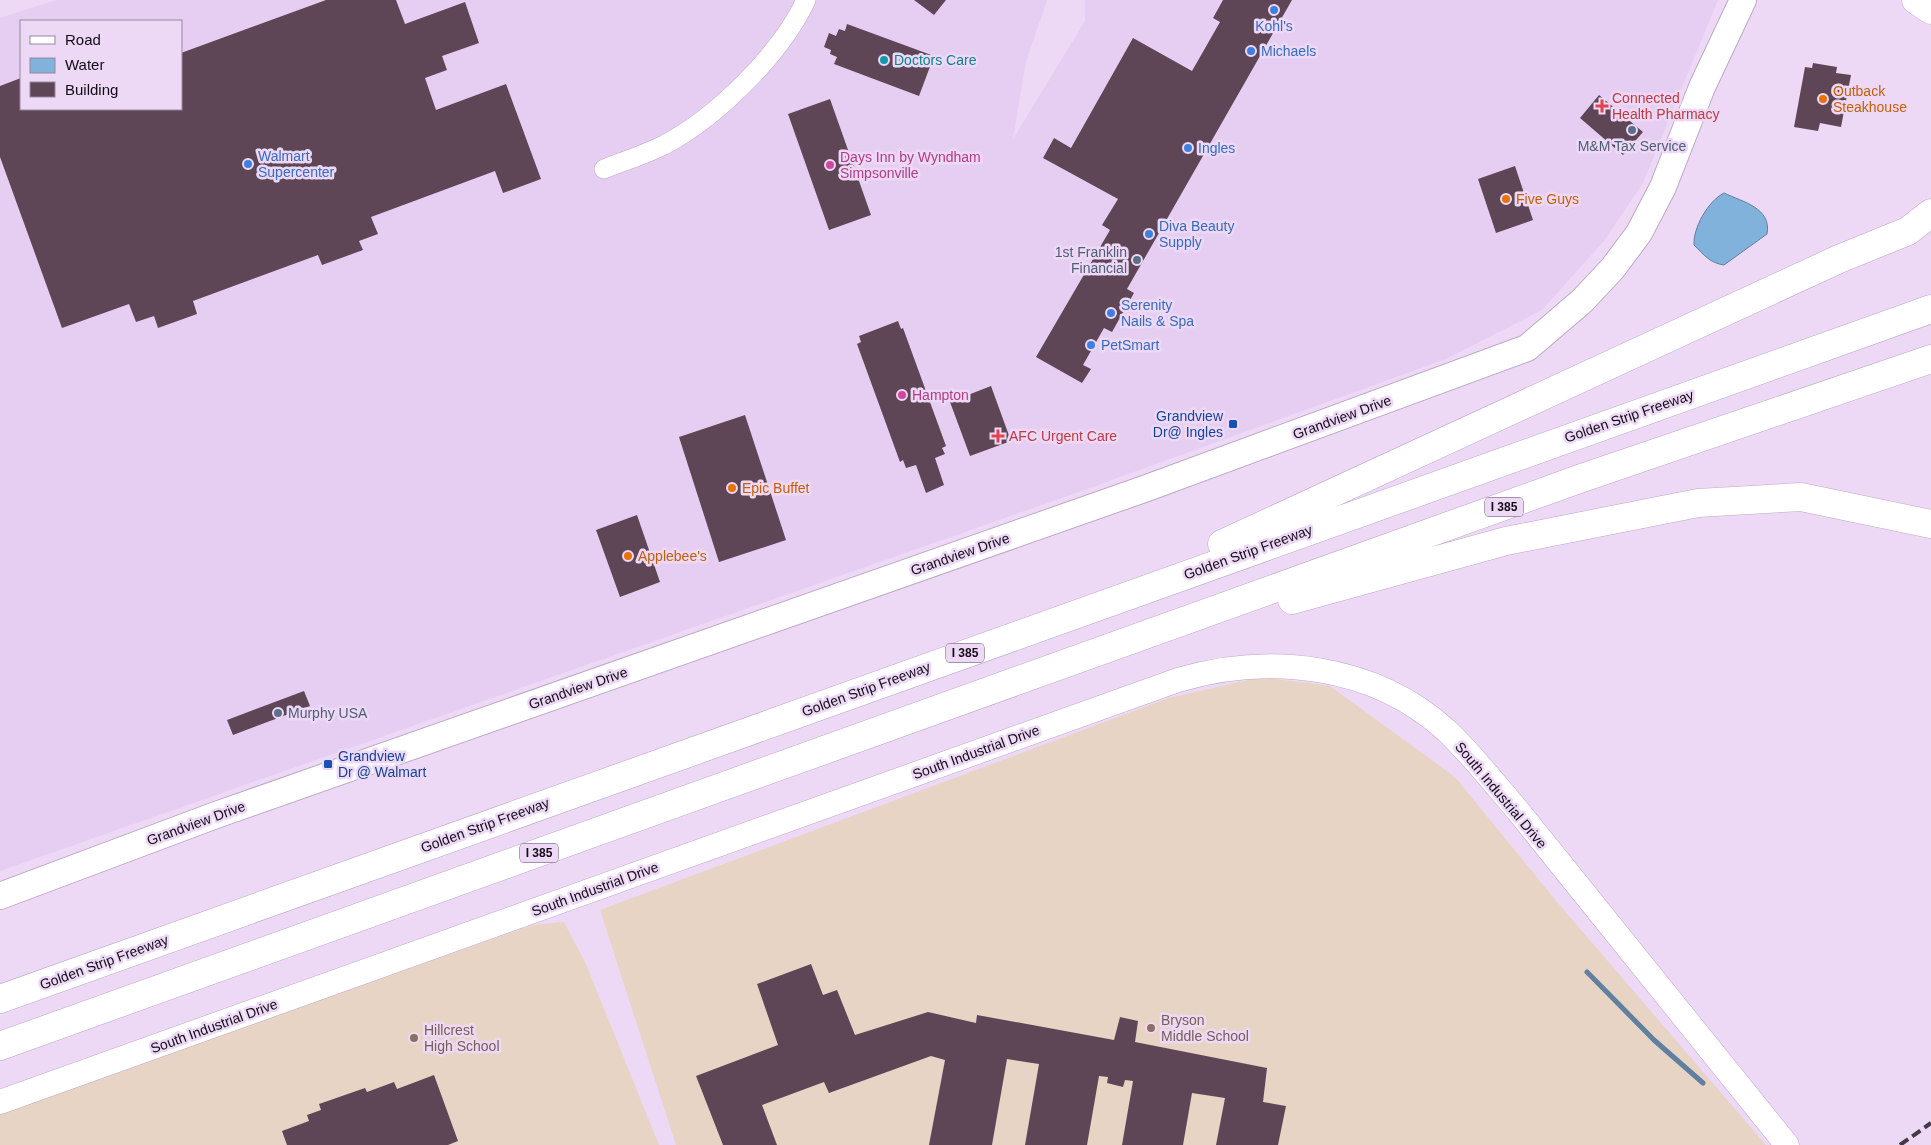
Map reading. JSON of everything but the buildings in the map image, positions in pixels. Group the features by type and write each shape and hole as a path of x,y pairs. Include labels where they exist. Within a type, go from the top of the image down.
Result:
{"highway":[{"path":"1916,0 1931,10"},
{"path":"1068,616 1839,259 1908,231 1931,213"},
{"name":"Golden Strip Freeway","path":"0,999 1931,309"},
{"name":"I 385","path":"0,1046 1582,478 1931,359"},
{"path":"1078,660 1506,541 1698,503 1801,497 1931,524"}],"main road":[{"name":"Grandview Drive","path":"0,896 216,815 1147,488 1527,348 1582,300 1613,268 1639,233 1663,186 1702,87 1743,0"}],"street":[{"path":"604,169 632,160 665,144 707,118 780,45 806,0"},
{"name":"South Industrial Drive","path":"0,1102 1178,680 1230,668 1276,665 1322,670 1366,683 1403,700 1446,730 1475,760 1518,812 1787,1145"}],"shaded area":[{"path":"56,0 1047,0 1026,62 1013,139 1085,21 1085,0 1718,0 1643,183 1604,241 1542,310 1446,359 1076,493 0,871 0,18"},
{"name":"Bryson Middle School","path":"1261,677 1330,686 1455,777 1557,902 1766,1145 676,1145 600,910 1169,698"},
{"name":"Hillcrest High School","path":"564,922 586,964 659,1145 0,1145 0,1113 533,925"}],"water":[{"path":"1724,193 1755,207 1761,212 1767,225 1767,234 1724,265 1704,255 1694,245 1694,238 1707,208"}],"waterway":[{"path":"1587,972 1654,1040 1703,1083"}],"railway":[{"path":"1900,1145 1931,1123"}],"place":[{"name":"Kohl's","path":"1274,10"},
{"name":"Michaels","path":"1251,51"},
{"name":"Doctors Care","path":"884,60"},
{"name":"Outback Steakhouse","path":"1823,99"},
{"name":"Connected Health Pharmacy","path":"1602,106"},
{"name":"M&M Tax Service","path":"1632,130"},
{"name":"Ingles","path":"1188,148"},
{"name":"Walmart Supercenter","path":"248,164"},
{"name":"Days Inn by Wyndham Simpsonville","path":"830,165"},
{"name":"Five Guys","path":"1506,199"},
{"name":"Diva Beauty Supply","path":"1149,234"},
{"name":"1st Franklin Financial","path":"1137,260"},
{"name":"Serenity Nails & Spa","path":"1111,313"},
{"name":"PetSmart","path":"1091,345"},
{"name":"Hampton","path":"902,395"},
{"name":"Grandview Dr@ Ingles","path":"1233,424"},
{"name":"AFC Urgent Care","path":"998,436"},
{"name":"Epic Buffet","path":"732,488"},
{"name":"Applebee's","path":"628,556"},
{"name":"Murphy USA","path":"278,713"},
{"name":"Grandview Dr @ Walmart","path":"328,764"},
{"name":"Bryson Middle School","path":"1151,1028"},
{"name":"Hillcrest High School","path":"414,1038"}]}
